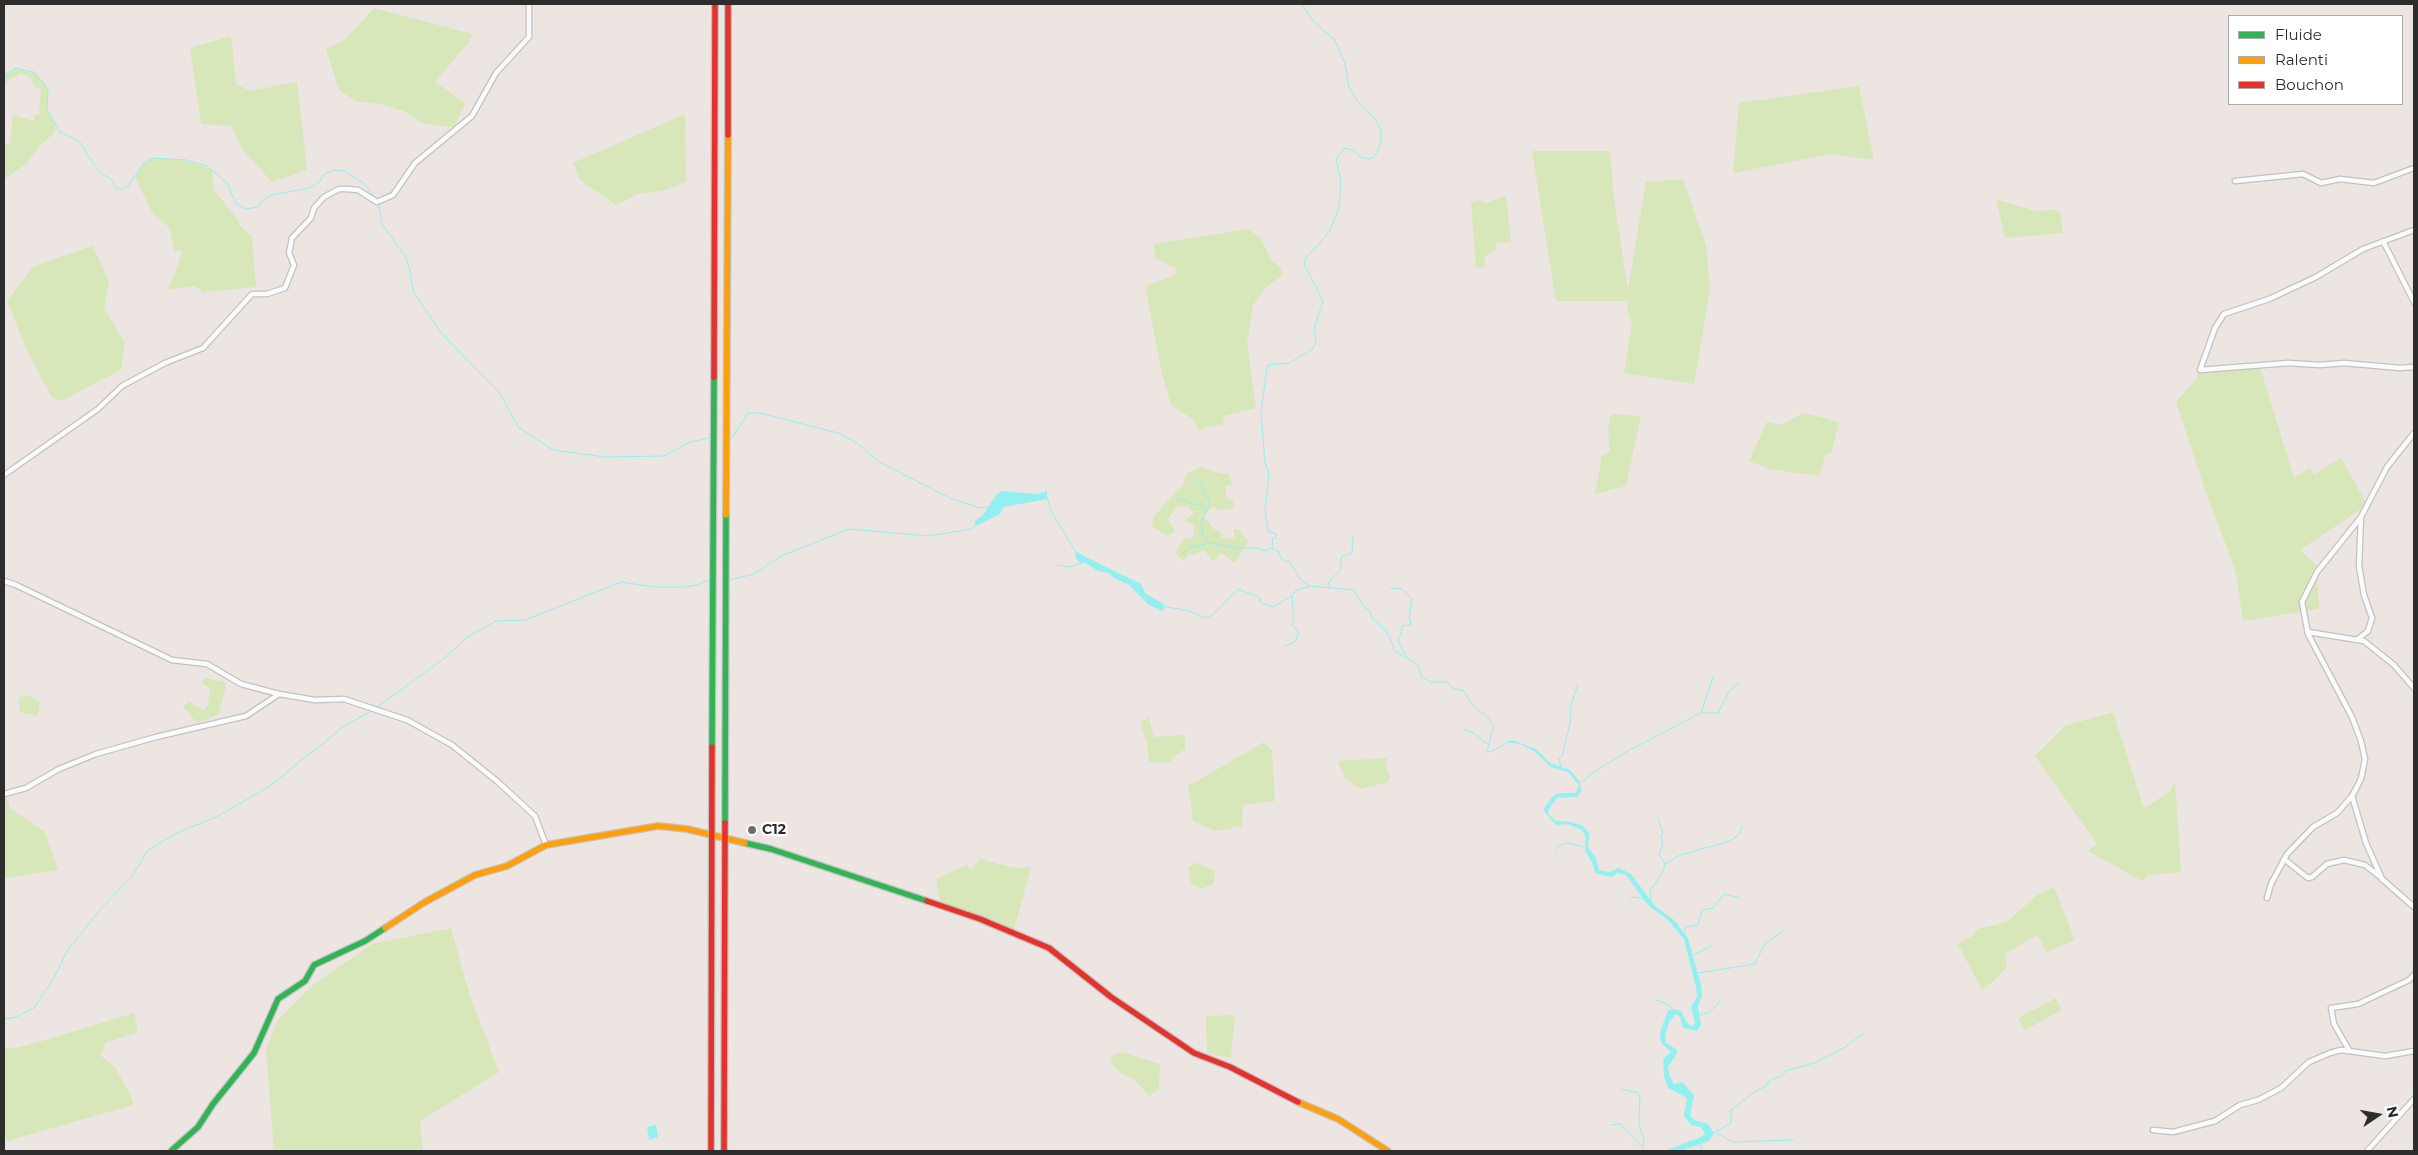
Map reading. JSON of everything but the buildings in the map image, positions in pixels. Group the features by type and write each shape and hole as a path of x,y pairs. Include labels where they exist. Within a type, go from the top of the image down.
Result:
{"main road":[{"path":"711,1151 715,4"},
{"path":"724,1151 728,4"},
{"path":"171,1151 198,1127 213,1104 254,1053 278,999 305,981 314,965 365,941 425,902 475,875 507,866 546,845 658,826 712,834 771,849 948,907 1049,948 1111,997 1194,1053 1230,1067 1282,1095 1338,1119 1388,1151"}],"street":[{"path":"4,475 98,409 122,386 165,363 203,348 252,294 267,294 285,288 294,265 289,253 292,238 311,218 314,208 324,197 339,189 347,188 358,190 377,202 393,195 415,163 472,116 496,73 529,37 529,4"},
{"path":"2235,181 2303,174 2321,183 2340,179 2374,183 2384,181 2414,168"},
{"path":"2414,230 2363,249 2316,277 2269,299 2224,314 2215,328 2200,370 2288,363 2320,365 2344,363 2400,368 2414,367"},
{"path":"2383,241 2414,302"},
{"path":"2267,898 2271,884 2284,859 2310,830 2337,812 2352,796 2362,775 2365,759 2352,717 2339,696 2308,632 2302,602 2317,572 2361,516 2387,467 2414,433"},
{"path":"2358,639 2368,631 2372,618 2364,595 2359,566 2361,516"},
{"path":"4,581 172,660 207,664 241,684 278,694 315,700 344,699 407,720 438,736 498,782 535,816 546,845"},
{"path":"2308,632 2364,641 2394,665 2414,688"},
{"path":"4,794 26,788 59,769 96,754 165,734 246,716 278,694"},
{"path":"2352,796 2366,843 2382,879"},
{"path":"2284,859 2308,878 2312,877 2327,864 2344,860 2365,865 2414,907"},
{"path":"2349,1050 2334,1024 2331,1008 2358,1004 2414,975"},
{"path":"2153,1130 2173,1132 2215,1121 2240,1105 2258,1100 2281,1088 2309,1062 2330,1053 2349,1050 2385,1056 2414,1051"},
{"path":"2367,1151 2414,1098"}],"green space":[{"path":"374,8 472,34 469,42 435,82 465,103 454,128 420,122 404,111 380,104 355,101 339,90 326,49 345,40"},
{"path":"231,36 236,84 250,91 297,82 307,170 272,182 242,149 232,126 201,124 190,48"},
{"path":"15,68 34,72 45,83 48,90 47,110 56,125 54,133 39,147 26,164 4,179 4,144 10,145 13,115 34,121 35,114 39,115 41,88 35,87 30,77 21,73 6,82 4,95 4,76"},
{"path":"1859,86 1874,160 1831,154 1733,173 1739,103"},
{"path":"685,114 686,182 662,191 638,194 616,205 580,180 573,163"},
{"path":"1532,151 1610,151 1614,199 1628,289 1646,182 1683,179 1706,245 1710,290 1694,384 1624,373 1632,323 1627,310 1628,301 1556,301"},
{"path":"153,158 187,160 212,170 214,190 237,219 240,226 252,236 256,287 203,292 196,286 167,290 174,277 182,251 175,251 169,227 153,214 135,177 144,163"},
{"path":"1506,196 1511,242 1496,243 1497,248 1485,257 1484,268 1476,268 1471,202 1479,200 1486,203"},
{"path":"1996,199 2038,212 2052,209 2060,212 2063,233 2005,238"},
{"path":"1248,229 1261,239 1271,260 1280,267 1283,275 1267,286 1253,305 1247,343 1256,408 1223,416 1224,424 1207,427 1198,431 1195,421 1171,405 1162,374 1145,286 1176,275 1175,268 1155,258 1154,244"},
{"path":"93,246 109,282 104,308 125,343 121,370 61,401 52,398 26,348 7,301 34,266"},
{"path":"2259,364 2294,478 2310,468 2314,475 2341,457 2367,505 2300,550 2316,565 2319,609 2243,621 2237,579 2231,558 2207,496 2176,402 2196,379 2199,372"},
{"path":"1804,413 1839,422 1831,454 1826,453 1819,476 1769,469 1749,461 1767,422 1780,425"},
{"path":"1611,414 1641,416 1626,486 1595,494 1602,456 1610,451 1608,429"},
{"path":"1200,467 1222,474 1229,473 1232,485 1225,486 1227,499 1233,501 1234,508 1222,510 1213,507 1203,516 1215,530 1220,531 1222,538 1234,539 1234,529 1240,530 1248,541 1235,563 1221,553 1213,561 1204,550 1193,555 1190,553 1183,561 1178,557 1176,551 1179,545 1185,538 1192,539 1195,526 1185,521 1194,513 1189,507 1178,506 1168,519 1175,531 1168,536 1152,526 1154,516 1184,484 1186,474"},
{"path":"204,678 224,682 226,686 219,714 197,723 183,707 189,701 204,711 208,705 210,688 202,683"},
{"path":"22,696 29,696 40,703 38,716 20,712 18,699"},
{"path":"2113,712 2144,809 2170,791 2175,782 2181,872 2148,875 2142,881 2088,851 2097,844 2035,756 2065,726"},
{"path":"1149,718 1154,737 1185,735 1185,749 1171,759 1173,763 1149,762 1147,742 1140,722"},
{"path":"1264,742 1272,751 1275,801 1243,805 1242,826 1216,831 1193,821 1188,784 1192,784"},
{"path":"1387,758 1386,767 1390,777 1388,782 1361,789 1345,778 1338,761"},
{"path":"4,784 10,808 45,832 58,870 4,878"},
{"path":"981,859 1014,868 1031,867 1013,933 941,905 936,879 967,865 971,869"},
{"path":"1195,863 1214,871 1215,877 1212,885 1200,889 1191,883 1188,868"},
{"path":"2054,887 2075,940 2047,952 2037,935 2005,954 2007,967 1982,990 1960,948 1956,945 1971,937 1978,929 2007,922 2037,895"},
{"path":"451,928 469,993 499,1072 420,1121 423,1151 274,1151 266,1050 278,1020 313,985 372,944"},
{"path":"2056,998 2062,1010 2025,1030 2018,1018"},
{"path":"134,1013 138,1033 106,1042 101,1056 114,1066 130,1094 133,1105 7,1141 4,1129 4,1048 16,1048"},
{"path":"1235,1015 1231,1058 1207,1053 1206,1016"},
{"path":"1122,1052 1160,1064 1159,1089 1149,1096 1135,1080 1120,1073 1111,1063 1112,1056"}],"water":[{"path":"1002,491 1038,494 1047,491 1047,499 1004,507 999,515 975,526 975,521 983,515 996,495"},
{"path":"1076,552 1141,584 1146,594 1164,604 1163,611 1149,605 1129,585 1114,578 1109,573 1098,571 1084,562 1080,563 1075,556"},
{"path":"1512,740 1536,749 1550,763 1570,770 1580,782 1581,792 1578,796 1557,798 1548,810 1549,815 1556,821 1571,822 1583,826 1589,833 1588,847 1596,858 1599,870 1609,872 1619,868 1631,874 1655,906 1674,920 1688,938 1701,985 1702,996 1698,1006 1701,1025 1697,1031 1683,1028 1680,1017 1676,1014 1669,1022 1665,1036 1666,1043 1676,1049 1677,1053 1668,1067 1674,1084 1682,1082 1694,1095 1690,1115 1694,1120 1708,1124 1714,1133 1709,1141 1680,1151 1664,1151 1705,1134 1701,1127 1691,1125 1684,1116 1687,1098 1668,1088 1664,1076 1663,1059 1671,1052 1662,1044 1660,1039 1661,1029 1668,1011 1673,1009 1681,1011 1687,1023 1692,1026 1695,1023 1691,1006 1697,997 1696,987 1684,939 1668,920 1648,905 1626,875 1617,873 1611,877 1595,873 1592,862 1585,851 1586,837 1582,830 1568,824 1556,825 1544,811 1544,808 1553,796 1559,793 1576,793 1579,785 1568,772 1551,767 1534,751 1520,744 1506,742"},
{"path":"656,1125 658,1137 649,1140 647,1127"}],"waterway":[{"path":"1273,547 1272,539 1276,538 1276,534 1268,531 1265,511 1269,472 1265,463 1261,411 1267,368 1268,365 1289,363 1313,349 1316,340 1314,329 1323,301 1304,264 1306,258 1330,231 1339,207 1341,182 1336,159 1345,148 1353,150 1361,157 1368,159 1374,157 1381,141 1381,130 1375,119 1355,98 1349,87 1345,64 1335,40 1312,20 1302,4"},
{"path":"4,76 15,68 34,72 48,90 47,110 60,132 79,141 101,173 112,180 118,189 128,186 144,163 153,158 187,160 207,166 228,184 236,204 246,209 258,207 263,200 272,195 309,188 320,182 323,175 335,170 344,171 364,183 376,199"},
{"path":"378,203 382,224 405,256 410,271 413,291 442,334 500,393 518,427 553,450 605,457 664,456 690,442 709,438"},
{"path":"732,438 748,413 759,413 838,433 857,443 879,462 952,499 980,508 988,507"},
{"path":"1195,481 1201,484 1210,503 1201,524 1203,536 1209,543 1237,548 1257,548 1266,551 1271,548 1278,551 1283,561 1290,562 1300,579 1309,586 1354,590 1364,607 1370,611 1372,618 1388,634 1395,651 1417,664 1422,677 1430,682 1447,682 1453,688 1464,691 1474,707 1487,716 1494,726 1487,751 1490,752 1507,743"},
{"path":"1047,497 1051,511 1077,554"},
{"path":"1176,498 1195,505 1201,503 1206,512"},
{"path":"730,580 754,574 781,556 849,529 928,536 972,529 975,526"},
{"path":"1329,587 1329,582 1341,569 1341,557 1352,553 1353,537"},
{"path":"1181,555 1188,548 1209,543"},
{"path":"1057,565 1070,567 1085,562"},
{"path":"376,708 442,660 469,636 496,621 525,620 621,582 654,587 684,587 709,580"},
{"path":"1162,606 1190,611 1205,618 1213,615 1238,589 1259,597 1261,603 1273,607 1292,596 1296,590 1308,587"},
{"path":"1391,588 1402,589 1412,599 1409,617 1411,625 1403,626 1398,641 1407,657"},
{"path":"1285,646 1295,642 1299,633 1292,624 1294,620 1292,596"},
{"path":"1580,784 1591,774 1626,752 1701,713 1713,677"},
{"path":"1702,713 1718,713 1730,690 1740,683"},
{"path":"1561,767 1559,759 1562,756 1570,723 1571,705 1578,684"},
{"path":"4,1019 16,1017 34,1008 54,978 67,951 99,911 133,875 148,850 177,833 218,816 267,788 347,724 372,711"},
{"path":"1463,729 1475,734 1487,744"},
{"path":"1658,818 1663,833 1661,836 1663,844 1659,854 1665,864"},
{"path":"1651,902 1650,891 1662,874 1665,864 1680,855 1727,842 1738,836 1743,826"},
{"path":"1556,849 1562,844 1568,843 1583,847"},
{"path":"1684,932 1686,927 1698,925 1702,910 1713,908 1724,894 1738,897"},
{"path":"1629,900 1633,897 1644,899"},
{"path":"1698,973 1755,964 1764,945 1785,929"},
{"path":"1691,956 1713,945"},
{"path":"1656,1000 1669,1005 1673,1011"},
{"path":"1700,1015 1710,1012 1721,1000"},
{"path":"1714,1133 1731,1123 1731,1110 1756,1091 1768,1085 1768,1081 1782,1076 1786,1071 1817,1062 1845,1047 1864,1033"},
{"path":"1622,1089 1638,1093 1640,1098 1639,1123 1644,1141 1643,1151"},
{"path":"1611,1125 1620,1124 1642,1147"},
{"path":"1717,1133 1733,1142 1793,1140"},
{"path":"1699,1142 1702,1151"}],"traffic: fast":[{"path":"712,747 714,377"},
{"path":"725,823 726,515"},
{"path":"745,843 771,849 927,901"},
{"path":"171,1151 198,1127 213,1104 254,1053 278,999 305,981 314,965 365,941 385,928"}],"traffic: slow":[{"path":"726,515 728,135"},
{"path":"385,928 425,902 475,875 507,866 546,845 658,826 687,829 745,843"},
{"path":"1298,1102 1338,1119 1388,1151"}],"traffic: jam":[{"path":"714,377 715,4"},
{"path":"728,4 728,135"},
{"path":"711,1151 712,747"},
{"path":"724,1151 725,823"},
{"path":"927,901 980,919 1049,948 1111,997 1194,1053 1230,1067 1298,1102"}],"place":[{"name":"C12","path":"752,830"}]}
